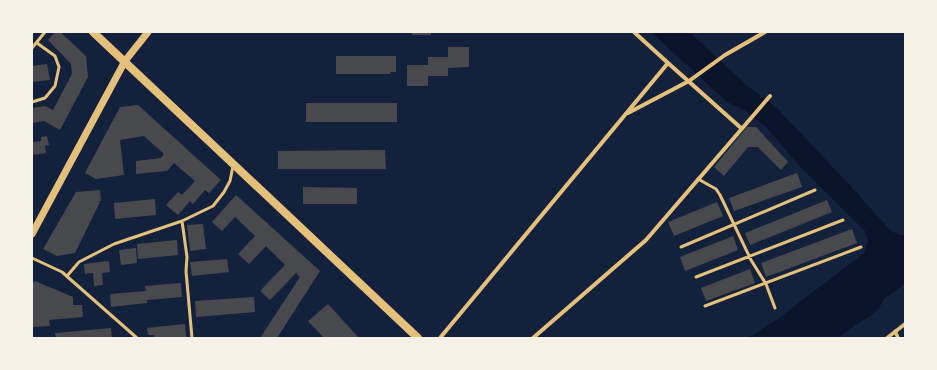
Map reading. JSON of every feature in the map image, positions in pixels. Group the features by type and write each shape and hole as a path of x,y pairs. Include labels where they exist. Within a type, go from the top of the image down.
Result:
{"main road":[{"path":"93,32 418,338"}],"street":[{"path":"32,234 125,61 148,32"},
{"path":"634,32 742,128"},
{"path":"626,114 689,81 723,56 765,32"},
{"path":"440,338 668,63"},
{"path":"533,338 646,240 770,96"},
{"path":"887,338 905,324"},
{"path":"895,331 898,338"}],"lane":[{"path":"32,48 45,32"},
{"path":"32,102 46,98 55,86 59,67 55,56 36,43"},
{"path":"67,276 79,262 114,244 182,221 213,206 224,192 230,181 233,163"},
{"path":"698,179 716,189 750,257 766,284 775,308"},
{"path":"680,247 815,190"},
{"path":"696,277 843,220"},
{"path":"182,221 187,257 186,271 192,338"},
{"path":"705,306 860,247"},
{"path":"32,258 67,276 136,338"}],"water":[{"path":"651,32 689,32 750,88 776,107 890,230 899,235 905,235 905,284 884,299 878,310 837,338 748,338 775,321 864,253 868,241 865,231 801,168 766,127 746,111 727,102"}],"building":[{"path":"55,32 60,32 86,56 88,77 60,130 44,121 32,123 32,108 45,106 53,110 72,74 71,64 48,40"},
{"path":"412,32 431,32 431,35 412,35"},
{"path":"448,47 469,47 469,67 448,68 448,76 428,76 428,86 407,86 407,65 428,65 428,57 448,57"},
{"path":"336,56 396,56 396,72 390,72 390,74 336,74"},
{"path":"47,64 50,80 32,82 32,66"},
{"path":"306,103 397,103 397,122 306,122"},
{"path":"138,105 221,180 209,193 205,190 193,204 190,201 178,215 166,205 178,192 182,195 195,181 174,163 167,171 136,174 136,161 161,158 164,154 144,136 120,140 124,175 96,179 85,173 120,107"},
{"path":"747,127 756,127 788,162 781,170 758,147 748,147 724,176 714,167"},
{"path":"47,136 49,145 45,146 46,153 32,155 32,142 41,141 41,137"},
{"path":"385,150 386,169 278,169 278,151"},
{"path":"797,173 802,187 734,211 729,198"},
{"path":"303,187 357,188 357,204 303,204"},
{"path":"100,190 101,201 97,201 100,202 75,253 57,256 43,249 76,192"},
{"path":"236,195 320,271 277,338 260,338 300,277 296,273 270,300 260,291 285,265 266,246 249,264 238,254 255,236 235,217 222,231 212,222"},
{"path":"155,199 156,215 115,219 114,203"},
{"path":"827,200 832,212 750,245 745,233"},
{"path":"717,202 723,216 674,236 668,222"},
{"path":"203,224 206,249 190,251 187,225"},
{"path":"852,229 857,243 766,277 761,263"},
{"path":"733,236 738,250 685,271 680,257"},
{"path":"177,240 178,255 138,259 137,244"},
{"path":"136,248 137,263 121,265 119,250"},
{"path":"227,259 229,272 192,276 190,262"},
{"path":"109,261 110,272 102,273 103,285 94,286 93,273 85,274 84,264"},
{"path":"750,269 755,283 706,301 701,288"},
{"path":"35,281 73,297 73,305 82,305 83,317 49,320 50,326 32,327 32,284"},
{"path":"181,283 182,297 147,300 147,303 111,307 110,294 146,291 145,286"},
{"path":"254,297 255,312 196,317 195,301"},
{"path":"328,304 359,338 324,338 308,321"},
{"path":"185,324 186,337 154,338 154,335 148,335 147,328"},
{"path":"111,328 112,338 56,338 55,333"}]}
